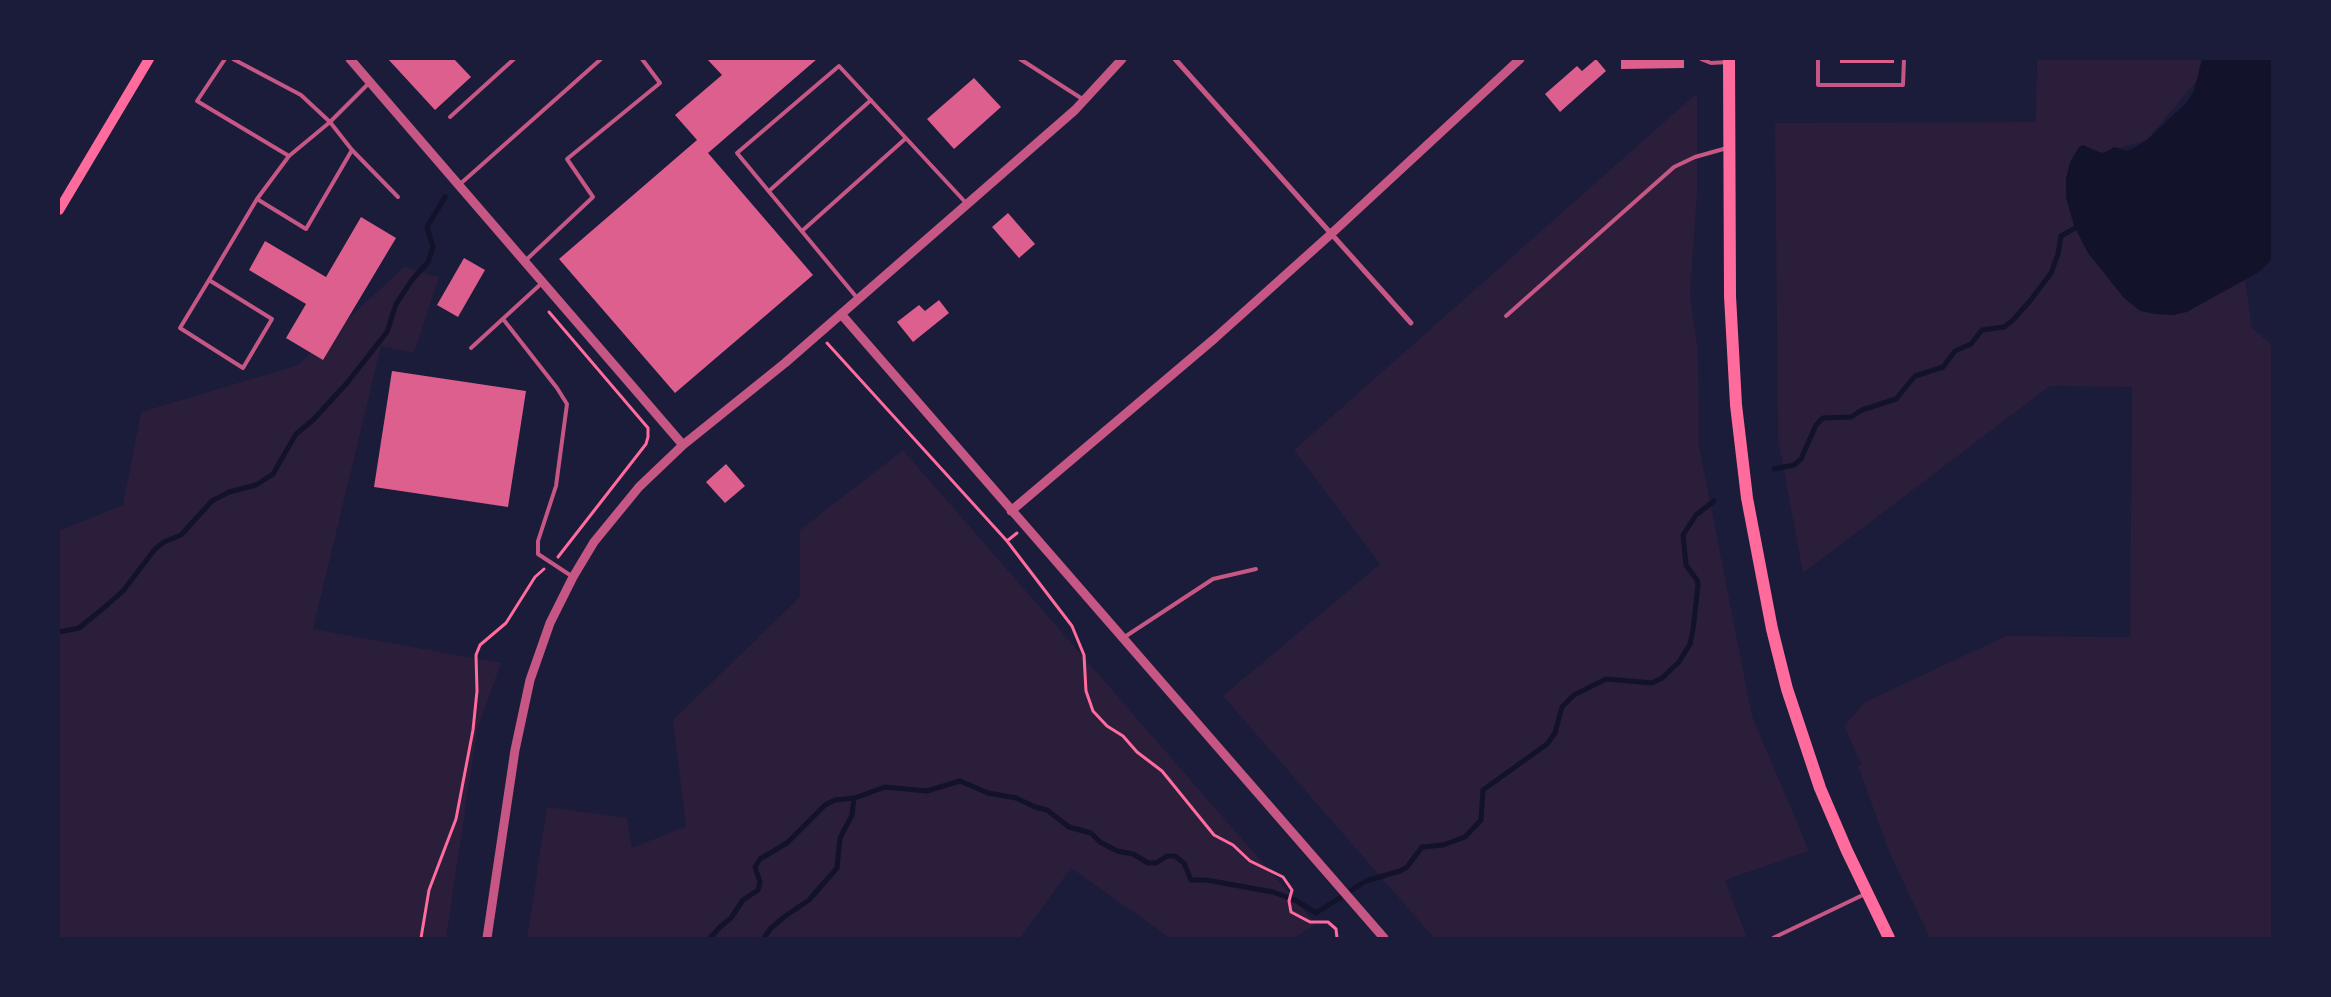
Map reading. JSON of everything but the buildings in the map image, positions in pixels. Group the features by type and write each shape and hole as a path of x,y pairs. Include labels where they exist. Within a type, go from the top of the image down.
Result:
{"main road":[{"path":"59,210 149,59"},
{"path":"1729,61 1730,296 1736,395 1751,517 1772,629 1787,689 1820,788 1889,938"}],"street":[{"path":"350,59 683,445"},
{"path":"487,938 515,750 530,680 550,623 573,577 594,542 639,487 683,445 818,334 967,204 1084,100 1122,59"},
{"path":"1175,59 1410,323"},
{"path":"1011,511 1214,339 1331,234 1520,59"},
{"path":"841,314 1384,938"}],"lane":[{"path":"225,59 197,101 289,156"},
{"path":"233,59 301,95 330,122 352,150 398,198"},
{"path":"450,117 514,59"},
{"path":"458,185 601,59"},
{"path":"525,262 593,198 566,159 660,83 642,59"},
{"path":"1020,59 1084,100"},
{"path":"1701,59 1711,63 1729,61"},
{"path":"1818,59 1818,85 1903,85 1904,59"},
{"path":"858,299 737,154 839,66 967,204"},
{"path":"209,280 272,319 243,368 180,328 257,199 289,156 330,122 370,82"},
{"path":"768,191 871,100"},
{"path":"802,231 905,139"},
{"path":"1506,316 1674,167 1695,157 1729,148"},
{"path":"257,199 306,229 352,150"},
{"path":"471,348 542,282"},
{"path":"503,319 557,388 567,404 556,486 538,541 538,554 550,564 573,577"},
{"path":"1123,638 1213,579 1256,569"},
{"path":"1773,938 1867,893"}],"path":[{"path":"421,938 429,890 456,819 473,730 477,691 476,655 480,645 506,623 535,577 564,551 646,444 648,437 648,428 532,292"},
{"path":"818,334 1007,542 1072,626 1084,655 1086,690 1093,712 1107,726 1123,736 1137,752 1162,771 1214,835 1234,845 1250,861 1283,877 1292,890 1289,901 1291,912 1310,922 1328,922 1336,929 1337,938"},
{"path":"1007,542 1025,527"}],"shaded area":[{"path":"2037,59 2215,59 2147,140 2071,162 2140,311 2245,280 2252,328 2272,345 2272,938 1930,938 1890,854 1858,766 1861,764 1844,726 1865,702 2006,636 2130,637 2132,387 2050,386 1803,573 1778,439 1775,123 2036,122"},
{"path":"2202,59 2272,59 2272,259 2259,272 2187,312 2173,315 2140,311 2124,298 2088,253 2074,226 2066,197 2066,179 2070,162 2079,147 2083,145 2104,153 2114,147 2127,151 2147,140 2186,103 2194,91"},
{"path":"1697,93 1697,194 1690,296 1698,351 1699,445 1752,716 1809,851 1725,880 1747,938 1434,938 1223,696 1380,564 1294,450"},
{"path":"404,267 439,277 414,353 381,346 313,629 501,663 477,730 446,938 59,938 59,531 123,505 141,412 298,365"},
{"path":"903,450 1316,924 1294,938 1170,938 1071,868 1020,938 527,938 547,807 627,818 632,848 686,826 673,720 800,597 800,530"}],"waterway":[{"path":"59,632 79,628 106,606 123,591 155,549 164,542 181,535 212,501 229,492 256,485 273,474 296,434 313,420 347,383 387,332 396,304 412,280 428,262 433,247 427,227 445,197"},
{"path":"1774,469 1794,465 1801,459 1816,425 1823,418 1851,417 1862,410 1896,399 1915,376 1943,367 1955,351 1971,344 1982,330 2004,327 2012,321 2051,273 2058,254 2061,236 2079,226"},
{"path":"710,938 731,918 743,900 758,890 760,882 755,867 760,859 787,843 825,805 835,800 855,798 885,787 927,791 960,781 988,793 1016,798 1035,807 1047,810 1069,827 1091,833 1100,842 1117,851 1133,854 1148,863 1156,863 1167,856 1175,856 1184,863 1191,880 1206,880 1273,892 1295,900 1316,913 1366,881 1400,871 1407,867 1422,847 1443,845 1465,837 1481,820 1483,790 1547,744 1555,733 1562,707 1574,695 1606,679 1652,683 1662,678 1679,662 1690,644 1698,585 1697,580 1686,565 1683,535 1696,515 1714,501"},
{"path":"764,938 770,929 784,917 809,900 837,868 840,838 852,815 854,798"}]}
